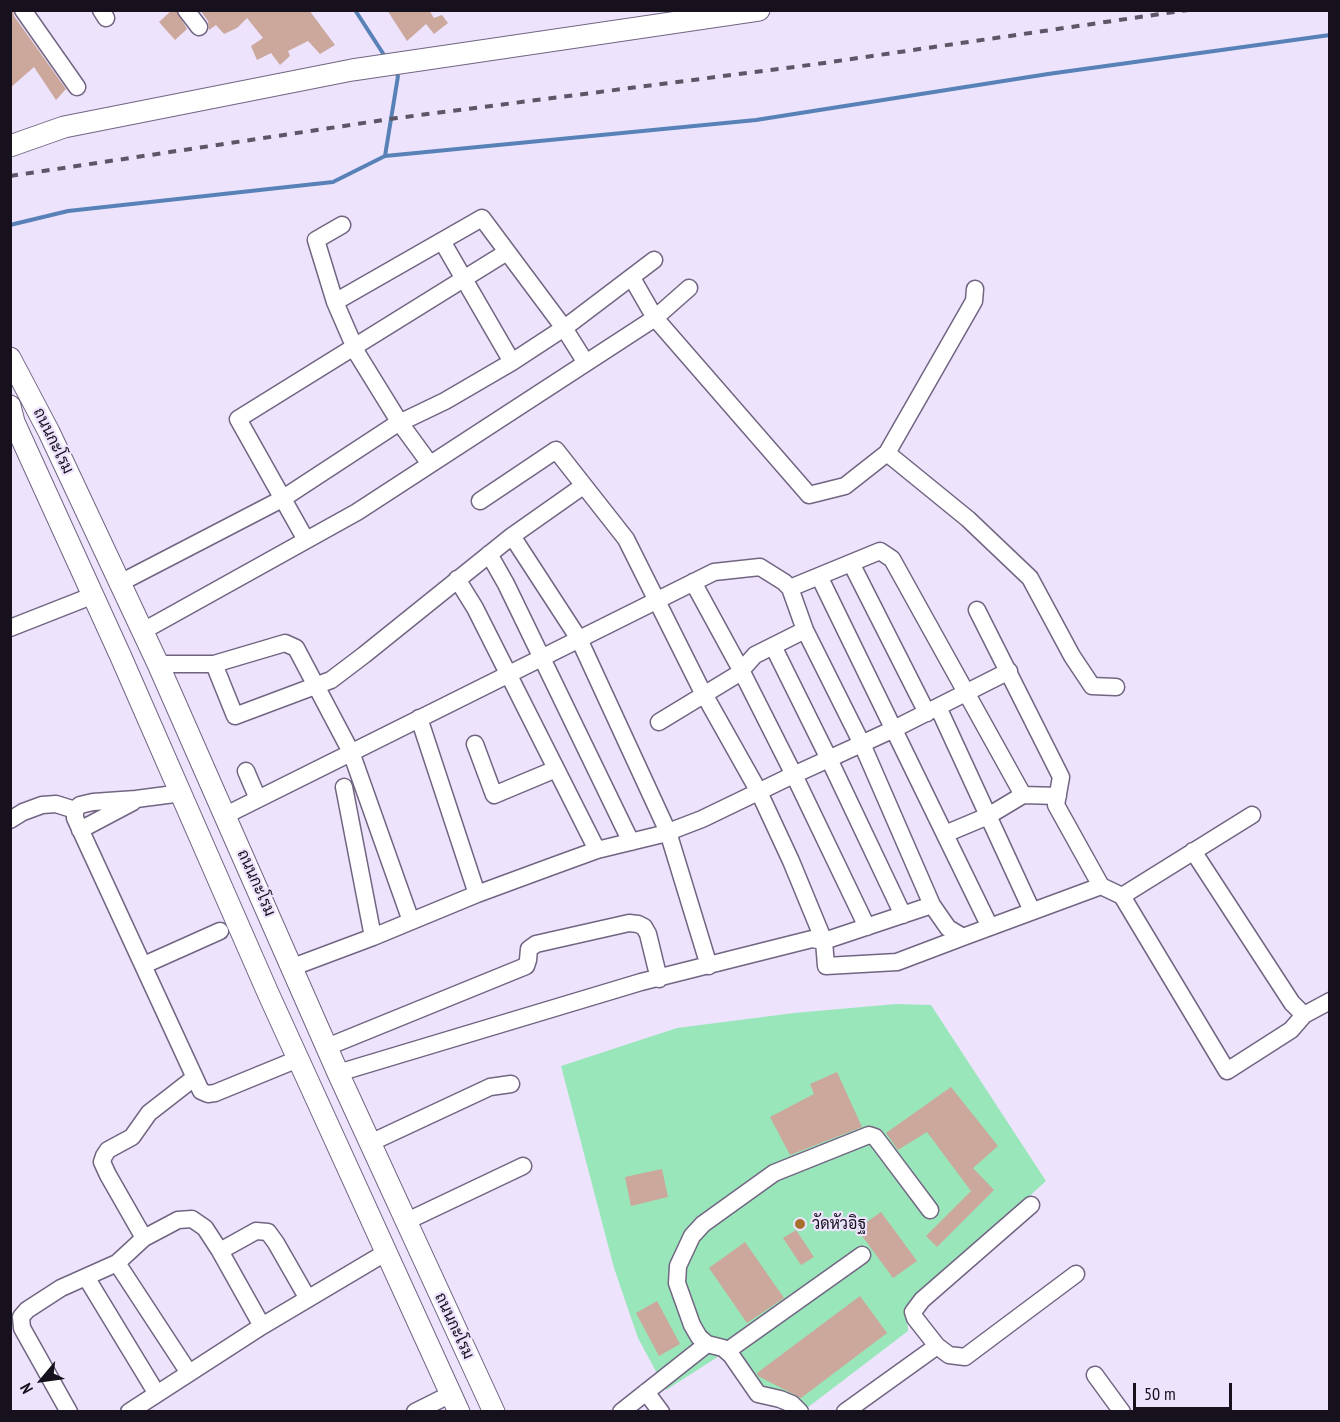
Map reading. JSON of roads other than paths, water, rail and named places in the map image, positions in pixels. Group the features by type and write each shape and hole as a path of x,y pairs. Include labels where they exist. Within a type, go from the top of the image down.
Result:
{"main road":[{"path":"10,146 64,127 352,70 759,10"},
{"name":"ถนนกะโรม","path":"10,358 49,432 143,631 338,1073 494,1412"},
{"name":"ถนนกะโรม","path":"12,417 94,595 385,1253 455,1403"},
{"path":"94,595 120,583"},
{"path":"298,1059 327,1047"}],"street":[{"path":"186,10 199,27"},
{"path":"30,13 77,87"},
{"path":"335,302 482,218 564,328 586,363"},
{"path":"342,225 316,240 335,302 355,348 400,423 430,464"},
{"path":"442,241 512,362"},
{"path":"306,540 238,420 507,252"},
{"path":"120,583 282,499 400,423 445,401 512,362 564,328 654,260"},
{"path":"632,278 656,318 809,495 845,486 887,453 974,301 975,289"},
{"path":"143,631 357,512 656,318 689,288"},
{"path":"480,501 556,450 626,539 704,695 759,792 824,941 826,966 897,962 1101,886"},
{"path":"887,453 968,519 1030,578 1072,656 1092,686 1116,687"},
{"path":"214,664 235,716 331,680 512,536 583,486"},
{"path":"512,536 579,639 668,832 709,966"},
{"path":"790,588 880,551 892,559 1023,795"},
{"path":"489,554 631,842"},
{"path":"851,563 933,710 988,816 1032,911"},
{"path":"226,815 714,572 760,567 790,588 805,630 862,744 932,905 948,928 963,937"},
{"path":"819,576 990,927"},
{"path":"457,579 475,608 597,850"},
{"path":"693,582 794,775 867,927"},
{"path":"10,628 94,595"},
{"path":"977,610 1010,671 1061,777 1056,805 1101,886 1122,896 1227,1071 1292,1030 1304,1015 1329,1001"},
{"path":"659,722 741,670 755,655 805,630"},
{"path":"158,664 214,664 285,644 296,648 351,752 411,921"},
{"path":"773,646 903,915"},
{"path":"293,967 374,937 477,894 597,850 668,832 702,819 894,729 1010,671"},
{"path":"419,718 477,894"},
{"path":"476,744 494,795 556,769"},
{"path":"246,771 258,799"},
{"path":"345,787 374,937"},
{"path":"182,793 80,805 75,810 75,818 201,1091 208,1094 215,1093 298,1059"},
{"path":"945,834 988,816 1023,795 1058,796"},
{"path":"80,830 136,800"},
{"path":"10,820 42,805 56,804 75,810"},
{"path":"1122,896 1252,815"},
{"path":"1193,851 1292,1003 1304,1015"},
{"path":"338,1073 630,986 812,939 824,941 932,905"},
{"path":"327,1047 526,966 529,949 536,944 629,922 644,927 648,934 659,979"},
{"path":"144,965 220,931"},
{"path":"144,1238 102,1162 108,1150 132,1137 149,1113 194,1078"},
{"path":"370,1143 490,1088 511,1084"},
{"path":"800,1412 786,1401 758,1394 727,1351 707,1344 699,1337 692,1325 677,1283 678,1266 692,1236 703,1224 774,1173 869,1136 875,1137 930,1210"},
{"path":"405,1222 523,1166"},
{"path":"1031,1205 916,1307 913,1312 915,1318 937,1346 950,1355 965,1357 1076,1274"},
{"path":"69,1412 22,1328 21,1317 27,1310 61,1288 117,1263 144,1238 178,1220 192,1219 205,1228 262,1326"},
{"path":"220,1251 256,1231 267,1232 276,1243 308,1299"},
{"path":"129,1412 262,1326 385,1253"},
{"path":"727,1351 862,1255"},
{"path":"117,1263 189,1373"},
{"path":"86,1277 157,1394"},
{"path":"621,1412 707,1344"},
{"path":"845,1412 937,1346"},
{"path":"1095,1375 1122,1412"},
{"path":"646,1392 661,1412"},
{"path":"416,1412 455,1403"}],"waterway":[{"path":"355,10 386,58"},
{"path":"10,225 68,211 333,182 385,156 756,120 1048,74 1330,35"},
{"path":"385,156 398,76 395,71"}],"railway":[{"path":"10,176 397,118 817,64 1188,10"}],"place":[{"name":"วัดหัวอิฐ","path":"800,1224"}]}
